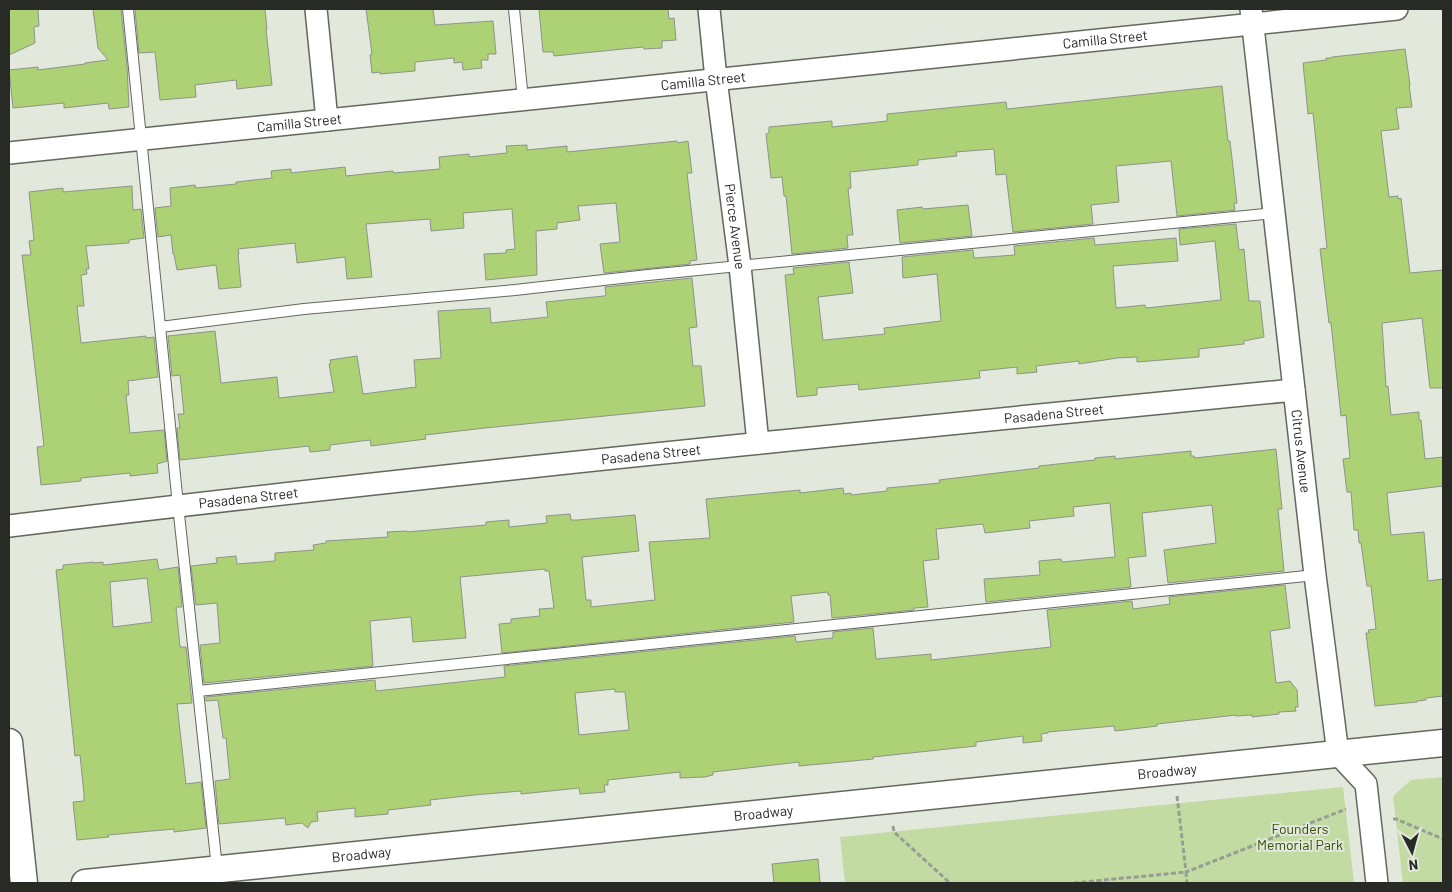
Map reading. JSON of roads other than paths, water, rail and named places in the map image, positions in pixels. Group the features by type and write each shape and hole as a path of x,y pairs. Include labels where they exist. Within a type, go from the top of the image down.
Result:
{"street":[{"path":"316,9 327,120"},
{"name":"Pierce Avenue","path":"709,9 740,266 758,443"},
{"name":"Camilla Street","path":"9,153 716,79 1252,16 1398,9"},
{"name":"Citrus Avenue","path":"1252,16 1315,575 1338,754"},
{"name":"Pasadena Street","path":"9,526 758,443 1294,390"},
{"path":"9,742 24,883"},
{"name":"Broadway","path":"85,883 1443,743"},
{"path":"1338,754 1366,784 1377,883"}],"lane":[{"path":"128,9 217,870"},
{"path":"514,9 524,100"},
{"path":"160,328 304,309 515,290 1274,213"},
{"path":"198,691 1315,575"}],"park label":[{"name":"Founders Memorial Park","path":"1300,838"}]}
